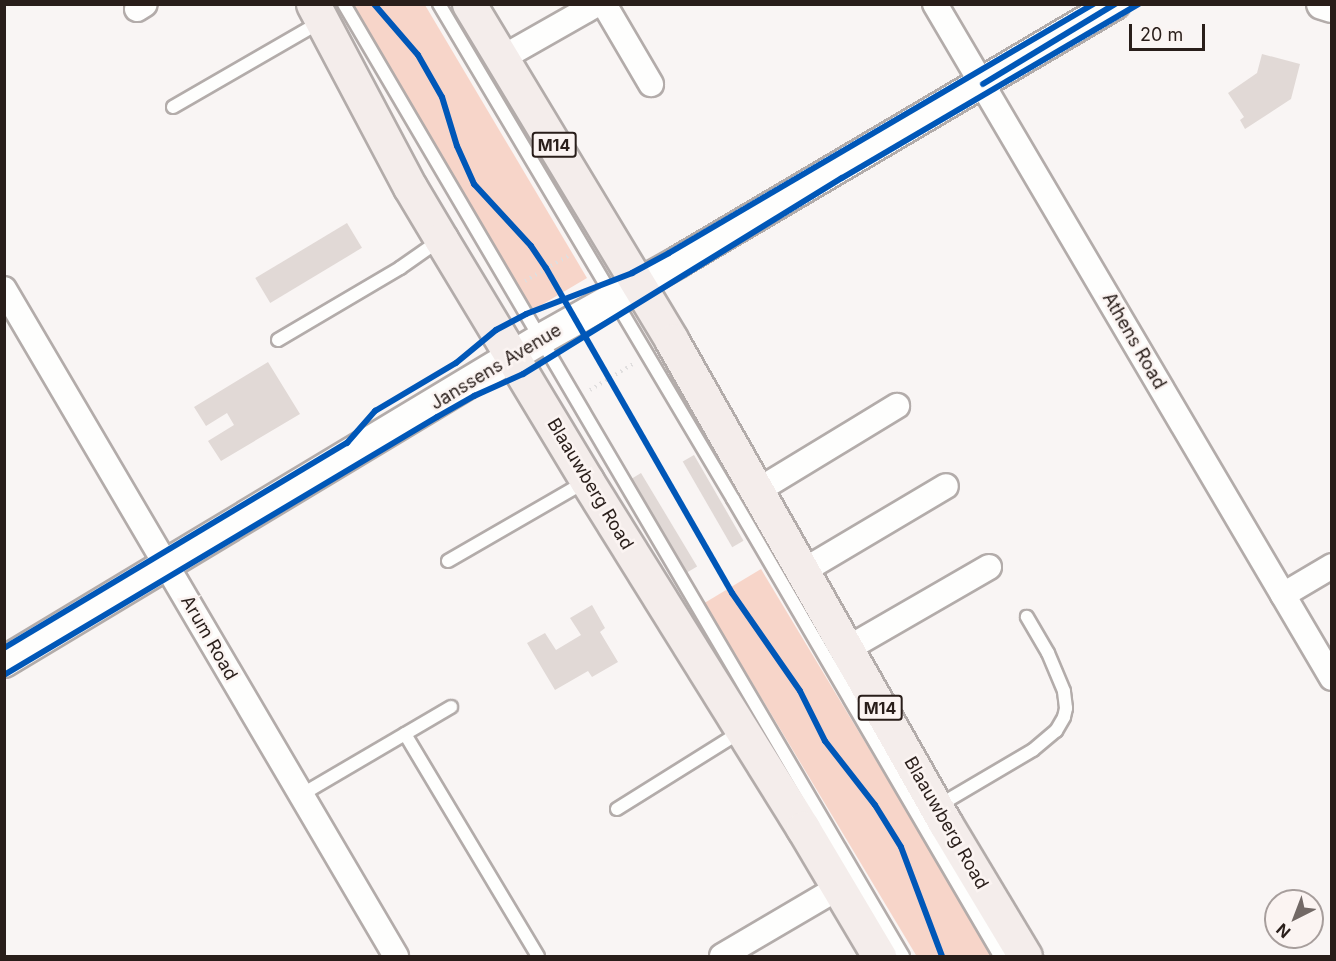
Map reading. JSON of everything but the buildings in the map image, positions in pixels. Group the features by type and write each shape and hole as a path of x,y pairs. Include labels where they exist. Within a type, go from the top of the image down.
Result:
{"main road":[{"name":"Blaauwberg Road","path":"469,4 502,58 626,292 757,491 936,807 1025,957"},
{"name":"Blaauwberg Road","path":"326,10 410,187 586,481 743,731 879,957"}],"street":[{"path":"502,58 597,4"},
{"path":"604,4 651,84"},
{"name":"Athens Road","path":"935,4 1332,678"},
{"name":"Janssens Avenue","path":"4,662 167,566 512,356 983,84 1115,4"},
{"path":"1322,4 1332,7"},
{"name":"Arum Road","path":"4,289 396,957"},
{"path":"757,491 897,406"},
{"path":"803,571 946,486"},
{"path":"1282,595 1332,566"},
{"path":"846,649 989,567"},
{"path":"723,957 838,888"}],"lane":[{"path":"439,4 626,292 733,499 1000,957"},
{"path":"173,107 326,10 541,339 903,957"},
{"path":"278,340 400,268 441,239"},
{"path":"448,561 586,481"},
{"path":"936,807 1033,750 1056,730 1064,717 1064,690 1048,653 1027,617"},
{"path":"301,795 451,707"},
{"path":"617,809 743,731"},
{"path":"405,734 538,957"}],"path":[{"path":"525,281 574,253"},
{"path":"541,261 552,277"},
{"path":"582,395 638,361"},
{"path":"605,370 616,389"}],"shaded area":[{"path":"346,5 425,5 587,278 526,314"},
{"path":"761,569 992,954 989,956 917,956 704,603"}],"cycle path":[{"path":"374,4 418,55 442,97 457,146 474,184 531,246 546,268 732,593 800,691 825,741 875,805 901,847 942,956"},
{"path":"4,648 347,443 375,411 456,363 496,330 526,314 632,273 669,253 1093,4"},
{"path":"983,84 1115,4"},
{"path":"4,675 437,417 474,396 523,374 842,178 1139,4"}]}
